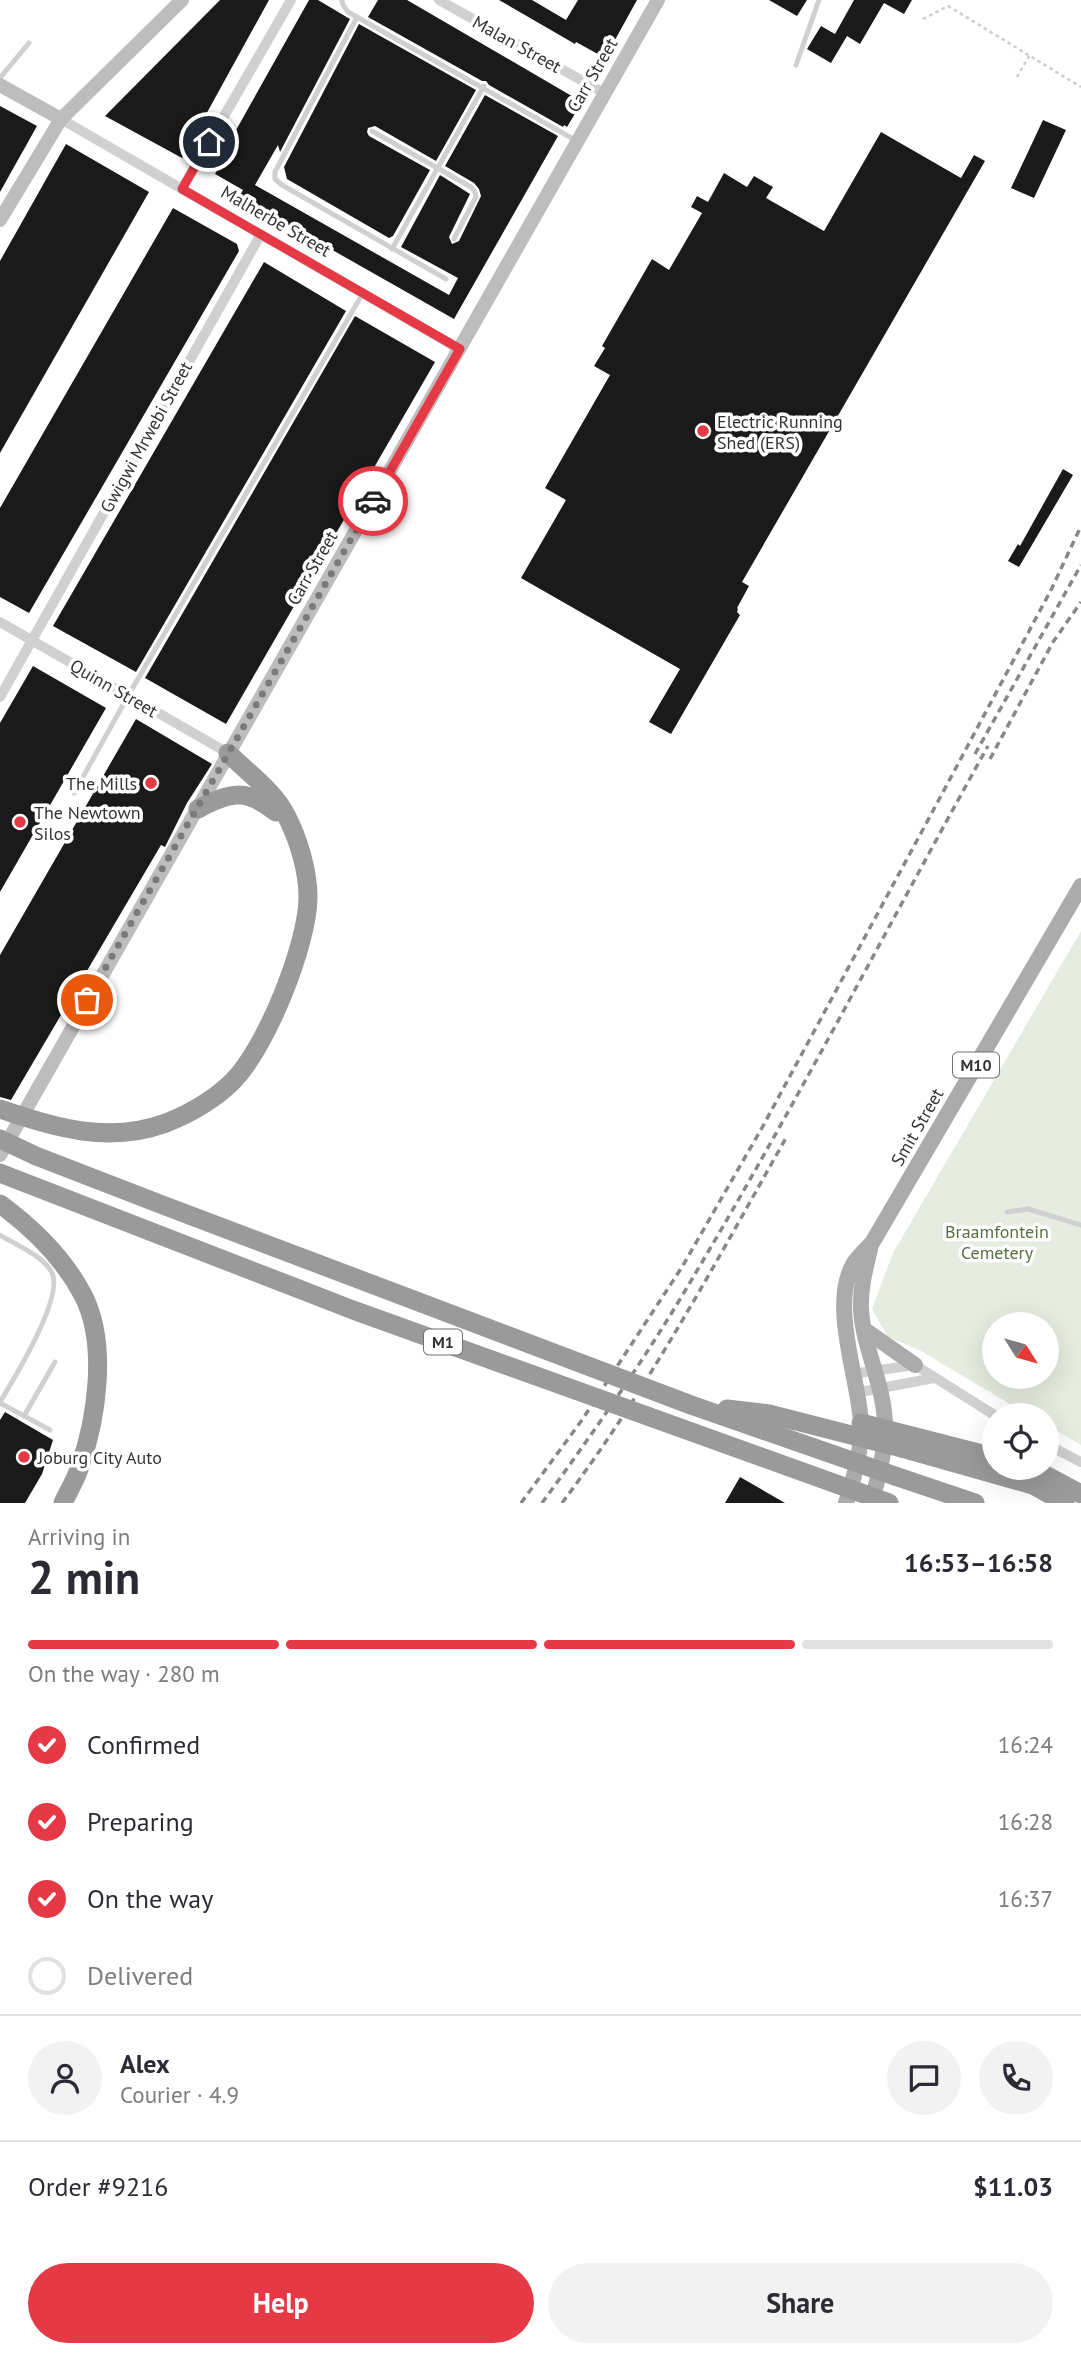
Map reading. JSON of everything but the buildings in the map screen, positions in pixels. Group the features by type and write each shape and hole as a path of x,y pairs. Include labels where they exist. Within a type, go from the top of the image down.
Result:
{"highway":[{"path":"0,1109 43,1124 79,1132 130,1132 166,1123 200,1108 232,1082 248,1064 270,1025 293,967 307,912 308,896 304,869 290,823 276,800 228,753"},
{"path":"198,809 219,798 244,795 261,800 290,823"},
{"name":"M1","path":"0,1139 36,1156 147,1199 691,1405 975,1503"},
{"name":"M1","path":"0,1173 353,1310 889,1503"},
{"path":"0,1204 51,1247 84,1296 92,1319 97,1354 97,1388 92,1421 79,1469 63,1503"},
{"path":"691,1405 769,1414 902,1448 1033,1485 1065,1503"},
{"path":"861,1423 982,1454"},
{"path":"1055,1480 1081,1494"}],"main road":[{"name":"Smit Street","path":"846,1503 855,1474 861,1423 844,1306 849,1274 854,1263 872,1243 1081,887"},
{"name":"Smit Street","path":"871,1503 877,1483 885,1429 879,1388 861,1310 862,1287 872,1243"},
{"path":"865,1330 915,1365"}],"street":[{"path":"0,220 61,119 182,0"},
{"path":"182,189 291,0"},
{"name":"Malan Street","path":"439,0 600,90"},
{"name":"Carr Street","path":"0,1155 460,349 577,141 600,90 658,0"},
{"name":"Malherbe Street","path":"0,85 460,349"},
{"name":"Gwigwi Mrwebi Street","path":"0,697 261,234"},
{"name":"Quinn Street","path":"0,622 228,753"},
{"path":"0,1117 17,1127"},
{"path":"852,1374 915,1365 982,1407"},
{"path":"855,1393 934,1378"},
{"path":"1059,1451 1081,1462"}],"lane":[{"path":"342,0 348,12 484,86 577,141"},
{"path":"796,65 819,0"},
{"path":"357,17 275,172 275,179 446,279"},
{"path":"0,78 29,43"},
{"path":"392,249 484,86"},
{"path":"372,131 438,167 475,192 476,197 454,239"},
{"path":"74,793 363,293"},
{"path":"1007,1212 1027,1209 1081,1225"},
{"path":"0,1235 43,1261 52,1271 54,1279 44,1320 0,1403 50,1430"},
{"path":"24,1416 55,1362"}],"path":[{"path":"923,19 948,6 1081,87"},
{"path":"1017,78 1030,56"}],"green space":[{"name":"Braamfontein Cemetery","path":"1081,931 1081,1445 1059,1432 1059,1403 1008,1403 986,1390 1059,1390 1059,1312 982,1312 982,1387 921,1351 888,1337 872,1309 893,1253"}],"railway":[{"path":"521,1503 582,1420 682,1267 763,1126 1051,590 1081,526"},
{"path":"975,754 1081,565"},
{"path":"990,759 1053,642 1081,602"},
{"path":"542,1503 622,1390 695,1274 807,1077 988,746"},
{"path":"562,1503 652,1370 786,1138"}],"way so far":[{"path":"87,1000 373,501"}],"place":[{"name":"Electric Running Shed (ERS)","path":"703,431"},
{"name":"The Mills","path":"151,783"},
{"name":"The Newtown Silos","path":"20,822"},
{"name":"Joburg City Auto","path":"24,1457"}],"route":[{"path":"209,142 182,189 460,349 373,501"}]}
